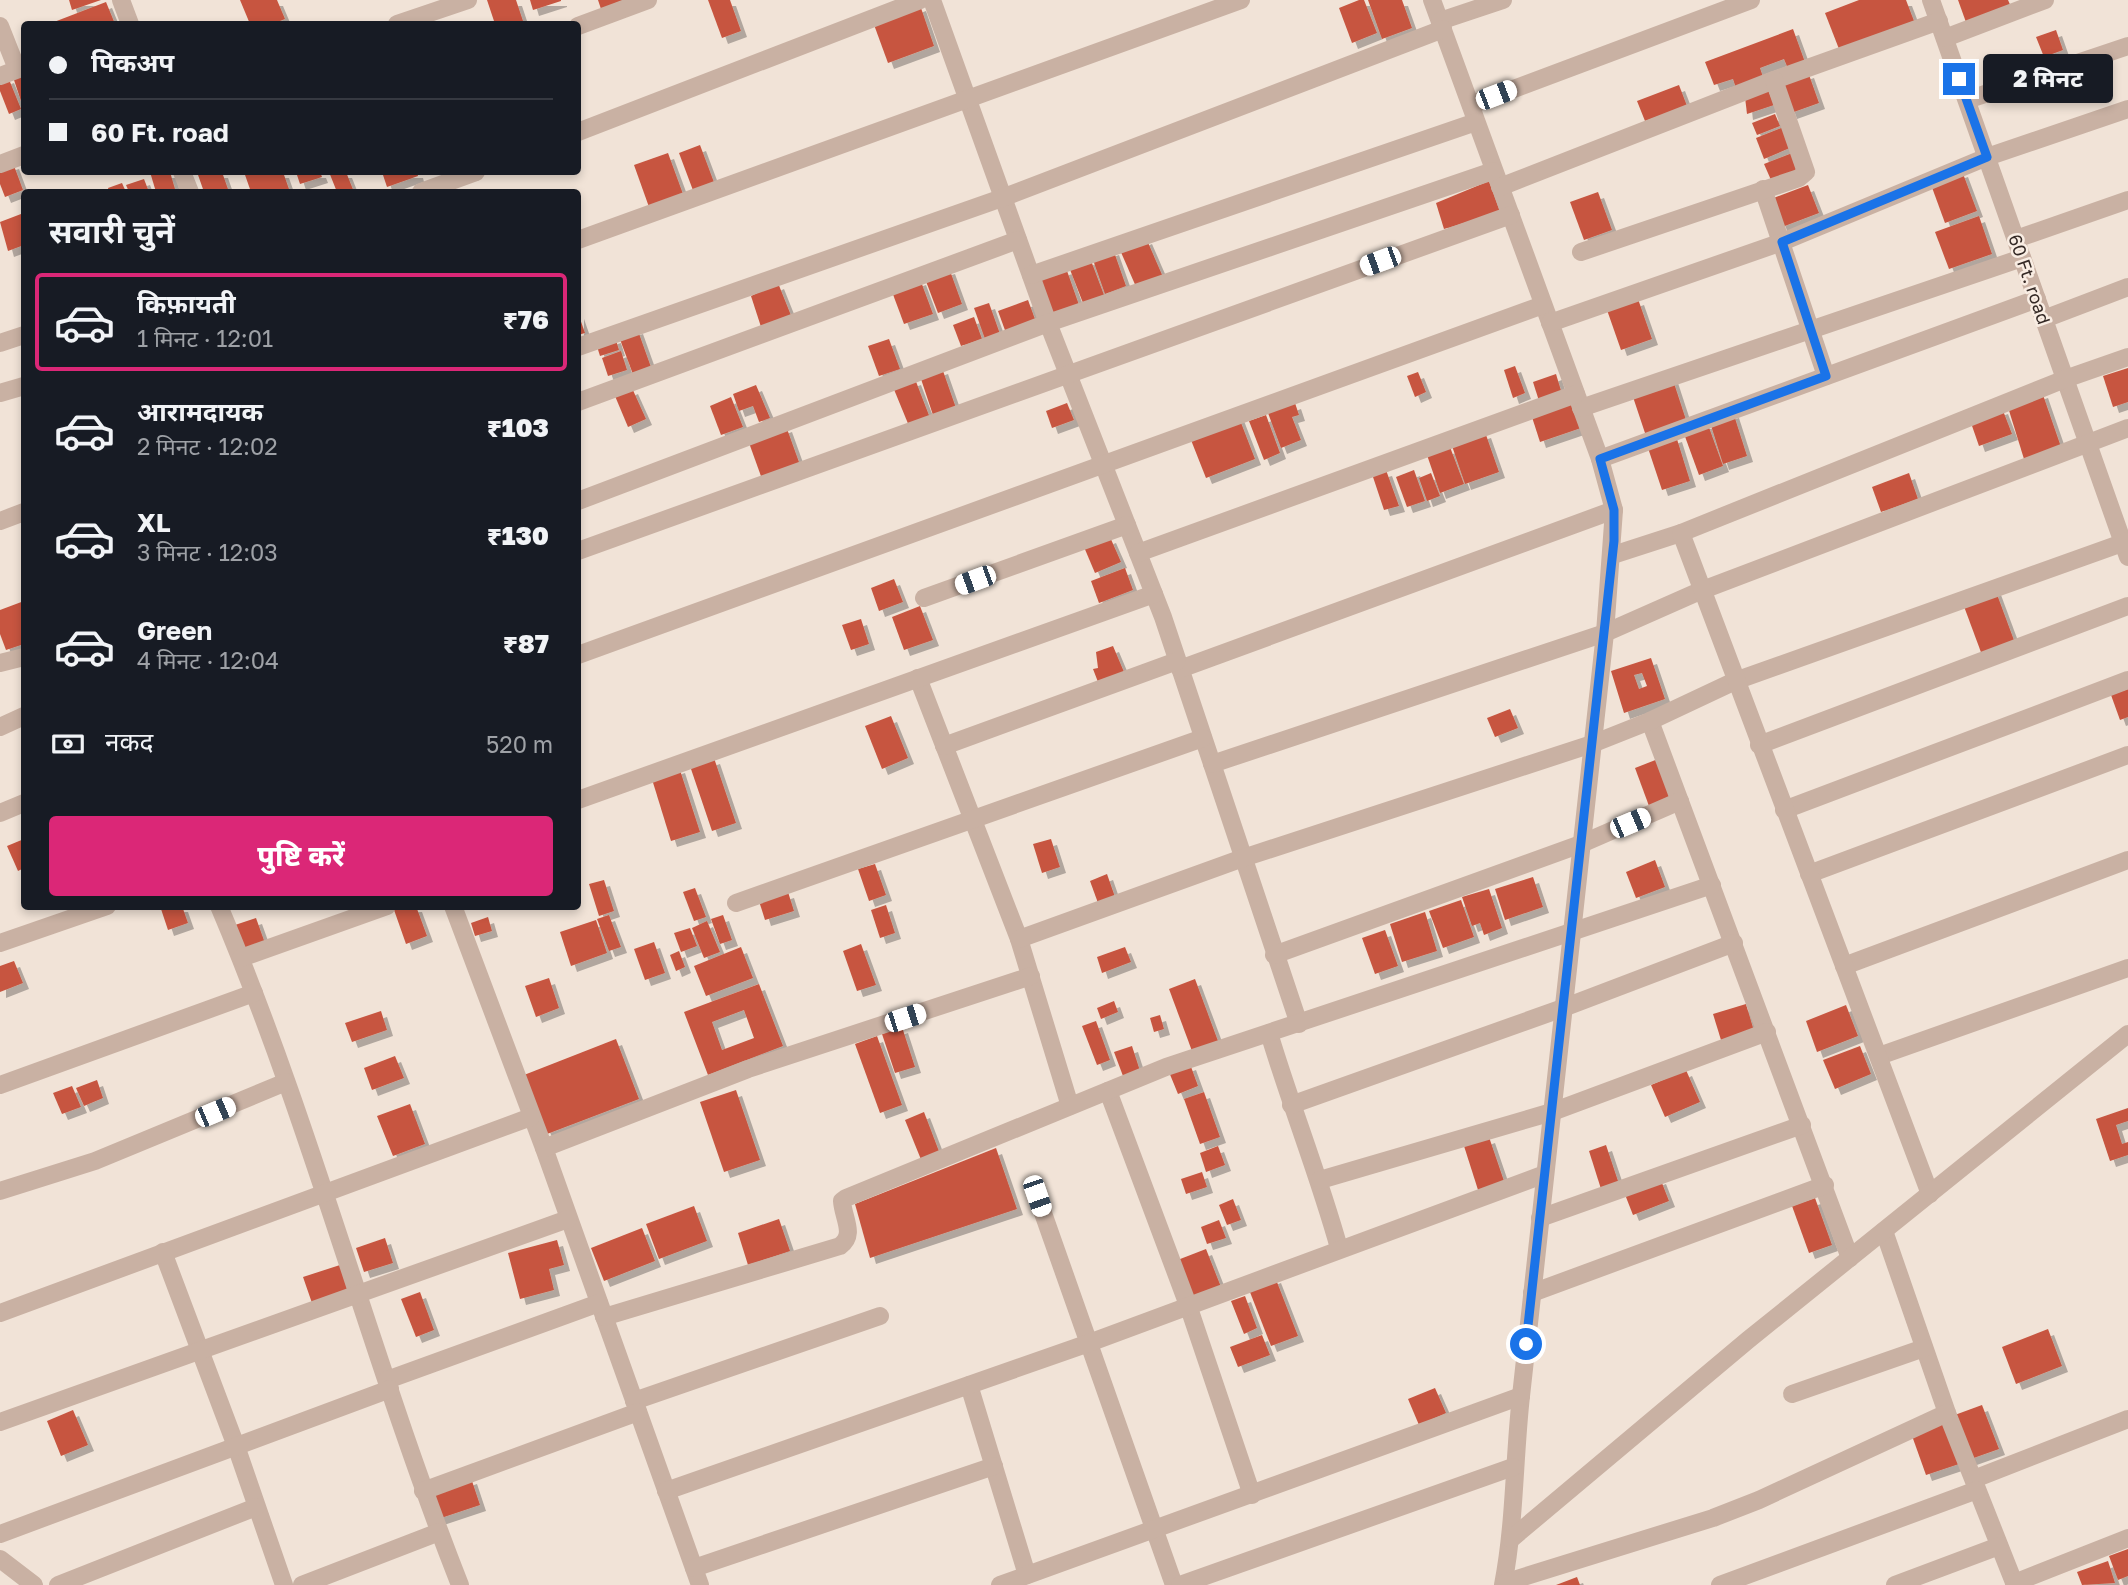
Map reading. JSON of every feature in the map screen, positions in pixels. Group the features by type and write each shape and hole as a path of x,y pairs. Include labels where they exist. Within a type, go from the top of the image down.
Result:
{"street":[{"path":"406,21 468,0"},
{"path":"581,25 648,0"},
{"path":"581,131 920,0"},
{"path":"932,0 1048,323 1154,594 1298,1024"},
{"path":"581,239 1241,0"},
{"path":"1433,0 1600,459 1614,510 1613,555 1513,1467 1511,1539 1504,1584 1713,1518 1759,1500 1947,1413"},
{"path":"581,346 1002,198 1503,0"},
{"path":"1031,275 1474,113 1751,0"},
{"name":"60 Ft. road","path":"1931,0 2126,547"},
{"path":"1945,38 2045,0"},
{"path":"124,1 129,21"},
{"path":"581,499 1048,323 1497,179 1939,21"},
{"path":"0,26 14,71"},
{"path":"1967,100 2128,46"},
{"path":"1581,252 1763,188 1799,178 1806,172 1774,80"},
{"path":"1550,323 1782,242 1987,157 2128,109"},
{"path":"0,164 21,156"},
{"path":"429,189 468,175"},
{"path":"1763,188 1826,376"},
{"path":"2016,239 2128,200"},
{"path":"581,550 1511,215"},
{"path":"581,401 1018,240"},
{"path":"1138,553 1578,401 1809,330 2022,258"},
{"path":"2044,319 2128,287"},
{"path":"1600,459 2037,299"},
{"path":"581,653 1543,304"},
{"path":"0,343 21,336"},
{"path":"1613,555 1681,533 2065,379 2128,357"},
{"path":"0,394 21,387"},
{"path":"1212,764 1605,633 1700,590 2128,428"},
{"path":"944,746 1614,510"},
{"path":"0,521 21,513"},
{"path":"925,598 1127,525"},
{"path":"1681,533 1700,590 1930,1194"},
{"path":"1019,939 1243,858 1592,744 1650,722 1735,681 2126,547"},
{"path":"581,799 1154,594"},
{"path":"1759,745 2128,606"},
{"path":"0,663 21,658"},
{"path":"918,678 1019,939 1070,1106"},
{"path":"1784,810 2128,680"},
{"path":"0,727 21,717"},
{"path":"1650,722 1850,1258"},
{"path":"736,903 1203,738"},
{"path":"1809,874 2128,755"},
{"path":"1274,955 1581,844 1680,801"},
{"path":"0,813 21,804"},
{"path":"1844,966 2128,860"},
{"path":"0,1534 236,1446 388,1384 602,1310 840,1246 847,1241 849,1232 842,1208 842,1201 846,1198 1166,1067 1712,885"},
{"path":"0,943 95,910"},
{"path":"221,910 241,958 326,1190 423,1491 460,1585"},
{"path":"241,958 376,910"},
{"path":"454,910 544,1148 697,1577 994,1466"},
{"path":"1291,1105 1563,1009 1734,943"},
{"path":"1879,1056 2128,968"},
{"path":"544,1148 748,1069 1031,976"},
{"path":"0,1085 254,993"},
{"path":"1320,1180 1552,1111 1767,1032"},
{"path":"1269,1033 1291,1105 1320,1180 1339,1248"},
{"path":"1511,1539 1850,1258 2127,1037"},
{"path":"0,1191 95,1161 286,1083"},
{"path":"1108,1091 1188,1305 1252,1495"},
{"path":"0,1313 531,1116"},
{"path":"1540,1218 1802,1125"},
{"path":"666,1491 1089,1343 1339,1248 1545,1174"},
{"path":"1532,1293 1825,1185"},
{"path":"1037,1196 1174,1585"},
{"path":"0,1422 568,1219"},
{"path":"1884,1231 1947,1413 2014,1584 2128,1538"},
{"path":"163,1252 201,1349 284,1585"},
{"path":"423,1491 636,1407 880,1316"},
{"path":"1793,1394 1924,1348"},
{"path":"969,1385 1027,1575"},
{"path":"1000,1585 1521,1396"},
{"path":"1720,1585 1975,1484 2128,1419"},
{"path":"1180,1585 1513,1467"},
{"path":"58,1585 256,1507"},
{"path":"302,1585 439,1532"},
{"path":"1895,1585 2000,1546"},
{"path":"0,1559 34,1585"}],"building":[{"path":"69,0 101,0 72,10"},
{"path":"240,0 277,0 285,19 280,21 249,21"},
{"path":"487,0 516,0 523,21 494,21"},
{"path":"530,0 561,0 561,1 533,10"},
{"path":"598,0 624,0 601,9"},
{"path":"708,0 730,0 741,31 722,38"},
{"path":"1364,0 1377,33 1352,43 1339,8"},
{"path":"1368,0 1402,0 1412,28 1382,39"},
{"path":"1859,0 1906,0 1914,21 1839,49 1825,13"},
{"path":"1958,0 2008,0 2012,9 1967,25"},
{"path":"106,2 114,21 57,21"},
{"path":"920,5 934,46 888,63 873,22"},
{"path":"1793,29 1806,65 1789,71 1784,59 1760,68 1764,80 1737,91 1733,79 1714,85 1705,62"},
{"path":"2056,30 2063,50 2044,57 2036,37"},
{"path":"21,71 21,101 12,74"},
{"path":"1808,72 1819,103 1791,113 1780,82"},
{"path":"8,77 21,109 9,114 0,91 0,80"},
{"path":"1679,85 1687,106 1645,121 1637,101"},
{"path":"1767,87 1774,105 1747,114 1745,97"},
{"path":"1775,114 1780,126 1757,135 1752,123"},
{"path":"1784,127 1792,147 1764,159 1756,138"},
{"path":"700,145 715,185 694,193 679,153"},
{"path":"1795,152 1801,168 1771,180 1764,164"},
{"path":"668,153 683,194 649,207 634,165"},
{"path":"13,163 21,191 5,197 0,184 0,167"},
{"path":"1962,171 1977,211 1945,223 1930,182"},
{"path":"151,175 171,175 175,189 155,189"},
{"path":"198,175 223,175 228,189 203,189"},
{"path":"245,175 284,175 289,189 250,189"},
{"path":"297,175 322,177 300,184"},
{"path":"330,175 347,175 353,189 336,189"},
{"path":"383,175 418,175 418,176 387,187"},
{"path":"144,179 148,189 128,189 126,185"},
{"path":"1489,181 1500,212 1444,229 1436,203"},
{"path":"122,183 125,189 108,189"},
{"path":"1808,185 1819,213 1782,227 1771,199"},
{"path":"1598,192 1612,230 1584,240 1570,202"},
{"path":"21,214 21,246 8,251 0,222"},
{"path":"1979,216 1992,254 1949,269 1935,232"},
{"path":"1146,238 1163,277 1137,289 1120,250"},
{"path":"1113,249 1126,286 1105,294 1092,257"},
{"path":"1090,258 1104,295 1083,303 1069,267"},
{"path":"949,268 962,304 938,313 924,276"},
{"path":"1066,268 1079,305 1051,315 1037,279"},
{"path":"920,279 933,314 904,324 891,289"},
{"path":"778,283 794,323 763,333 751,296"},
{"path":"1638,299 1652,339 1621,350 1607,310"},
{"path":"1028,300 1036,322 1006,333 998,311"},
{"path":"989,303 1000,334 985,339 974,308"},
{"path":"974,317 982,339 961,346 953,325"},
{"path":"637,328 652,370 634,377 618,334"},
{"path":"615,337 619,350 600,356 596,343"},
{"path":"889,339 900,369 879,376 868,346"},
{"path":"621,351 627,370 608,376 602,358"},
{"path":"1515,366 1525,393 1513,398 1504,370"},
{"path":"942,368 956,408 933,415 920,376"},
{"path":"2128,368 2128,402 2113,407 2103,376"},
{"path":"1418,372 1426,392 1415,397 1407,376"},
{"path":"1556,374 1562,394 1539,401 1533,382"},
{"path":"1672,377 1688,426 1647,439 1631,391"},
{"path":"915,379 930,418 909,426 893,387"},
{"path":"756,385 770,418 759,422 753,406 739,411 733,394"},
{"path":"632,388 646,419 628,427 615,396"},
{"path":"2042,392 2061,447 2024,459 2007,404"},
{"path":"731,397 743,427 721,435 710,406"},
{"path":"1572,401 1581,428 1540,442 1531,414"},
{"path":"1067,403 1074,420 1052,428 1046,411"},
{"path":"1295,403 1299,415 1292,417 1301,440 1281,448 1268,413"},
{"path":"2002,408 2012,434 1979,446 1970,420"},
{"path":"1733,412 1747,456 1723,464 1709,419"},
{"path":"1238,415 1255,459 1206,478 1189,435"},
{"path":"1266,415 1280,453 1264,460 1249,421"},
{"path":"1707,422 1723,466 1699,475 1683,431"},
{"path":"786,426 800,465 762,479 748,440"},
{"path":"1485,432 1499,472 1465,484 1451,443"},
{"path":"1676,436 1690,481 1662,490 1647,445"},
{"path":"1450,447 1464,484 1440,493 1427,455"},
{"path":"1386,470 1399,506 1384,510 1372,474"},
{"path":"1414,470 1425,501 1407,507 1396,477"},
{"path":"1431,473 1440,496 1427,501 1419,478"},
{"path":"1909,473 1918,499 1881,512 1872,487"},
{"path":"1110,537 1121,562 1095,573 1084,547"},
{"path":"1125,568 1133,590 1099,603 1091,581"},
{"path":"894,579 903,602 879,611 871,588"},
{"path":"1995,589 2015,643 1982,655 1962,601"},
{"path":"21,602 21,645 6,650 0,634 0,610"},
{"path":"920,606 933,640 904,650 892,617"},
{"path":"861,619 869,644 851,650 842,625"},
{"path":"1113,646 1124,672 1098,682 1093,669 1098,668 1096,652"},
{"path":"1651,658 1665,699 1624,713 1611,671","holes":["1642,673 1647,686 1639,689 1634,675"]},
{"path":"2128,689 2128,717 2120,720 2111,695"},
{"path":"1510,709 1518,728 1495,737 1487,718"},
{"path":"891,716 908,758 882,769 865,726"},
{"path":"714,758 736,823 712,831 690,766"},
{"path":"1658,759 1672,797 1649,806 1635,768"},
{"path":"679,767 700,832 671,841 651,776"},
{"path":"1051,839 1060,867 1042,873 1033,844"},
{"path":"21,840 21,870 18,871 7,846"},
{"path":"1655,860 1665,887 1636,898 1626,872"},
{"path":"875,864 886,895 869,901 858,869"},
{"path":"1107,874 1115,897 1098,903 1090,881"},
{"path":"1533,877 1543,907 1505,920 1495,889"},
{"path":"604,880 614,911 599,916 589,884"},
{"path":"695,888 706,917 694,921 683,892"},
{"path":"1489,889 1502,928 1484,935 1480,923 1472,926 1462,897"},
{"path":"788,892 794,911 765,920 759,901"},
{"path":"1461,900 1474,937 1443,948 1429,911"},
{"path":"886,905 895,933 880,938 871,910"},
{"path":"161,910 183,910 188,923 168,930"},
{"path":"394,910 417,910 427,936 406,944"},
{"path":"1425,912 1437,951 1402,962 1390,924"},
{"path":"609,915 621,947 609,951 597,919"},
{"path":"723,915 732,940 720,944 711,919"},
{"path":"488,917 492,931 475,936 471,923"},
{"path":"256,918 266,946 244,953 235,925"},
{"path":"596,920 607,953 571,966 560,932"},
{"path":"707,921 720,952 704,958 692,928"},
{"path":"690,928 697,946 681,952 674,933"},
{"path":"1385,930 1398,966 1375,974 1362,938"},
{"path":"654,942 665,973 645,980 634,949"},
{"path":"861,944 876,985 857,991 843,951"},
{"path":"741,947 753,978 706,996 694,966"},
{"path":"1125,947 1131,962 1102,973 1097,957"},
{"path":"679,951 685,967 676,971 670,955"},
{"path":"14,961 23,983 0,992 0,966"},
{"path":"549,978 559,1008 536,1017 525,986"},
{"path":"1195,979 1218,1041 1192,1051 1169,989"},
{"path":"759,984 783,1046 708,1075 684,1012","holes":["744,1010 754,1038 722,1050 712,1022"]},
{"path":"1114,1001 1118,1012 1101,1019 1097,1008"},
{"path":"1746,1004 1754,1031 1721,1040 1713,1014"},
{"path":"1846,1005 1858,1036 1817,1052 1806,1021"},
{"path":"381,1011 387,1030 352,1042 345,1023"},
{"path":"1160,1015 1164,1029 1154,1032 1150,1018"},
{"path":"1096,1021 1110,1060 1097,1065 1082,1026"},
{"path":"902,1027 915,1067 895,1073 882,1034"},
{"path":"877,1036 902,1105 880,1113 855,1044"},
{"path":"616,1039 639,1099 547,1134 524,1075"},
{"path":"1132,1046 1140,1071 1123,1076 1114,1052"},
{"path":"1860,1046 1871,1074 1835,1089 1823,1060"},
{"path":"395,1056 404,1078 372,1090 364,1068"},
{"path":"1190,1064 1198,1086 1178,1094 1169,1072"},
{"path":"1686,1070 1700,1102 1665,1117 1651,1085"},
{"path":"97,1080 103,1098 84,1106 76,1088"},
{"path":"72,1086 81,1107 62,1114 53,1093"},
{"path":"736,1090 760,1160 724,1172 700,1102"},
{"path":"1204,1092 1220,1137 1200,1144 1184,1099"},
{"path":"410,1104 425,1144 393,1156 377,1116"},
{"path":"2128,1108 2128,1121 2116,1125 2122,1144 2128,1142 2128,1155 2110,1161 2096,1119"},
{"path":"924,1112 940,1154 922,1162 905,1120"},
{"path":"1489,1137 1505,1184 1479,1193 1464,1146"},
{"path":"1606,1145 1619,1184 1601,1189 1589,1151"},
{"path":"1218,1146 1225,1165 1206,1172 1200,1153"},
{"path":"996,1148 1017,1209 870,1258 855,1204"},
{"path":"1202,1172 1207,1187 1186,1194 1181,1179"},
{"path":"1660,1178 1669,1201 1633,1215 1624,1192"},
{"path":"1815,1198 1832,1245 1809,1253 1792,1206"},
{"path":"1233,1199 1241,1220 1227,1225 1219,1205"},
{"path":"694,1206 707,1241 659,1259 646,1224"},
{"path":"779,1219 790,1251 748,1265 738,1233"},
{"path":"1219,1220 1226,1238 1207,1244 1201,1227"},
{"path":"642,1228 655,1261 604,1281 591,1248"},
{"path":"385,1238 393,1263 364,1272 356,1248"},
{"path":"557,1240 564,1265 549,1269 554,1290 520,1299 508,1253"},
{"path":"1206,1249 1221,1287 1191,1299 1175,1261"},
{"path":"340,1265 349,1291 312,1303 303,1277"},
{"path":"1275,1277 1298,1336 1271,1346 1248,1287"},
{"path":"420,1292 434,1330 416,1337 401,1299"},
{"path":"1245,1296 1257,1328 1244,1334 1231,1301"},
{"path":"2048,1329 2062,1366 2016,1384 2002,1347"},
{"path":"1262,1335 1270,1355 1238,1367 1230,1347"},
{"path":"1435,1388 1446,1413 1419,1425 1408,1399"},
{"path":"1982,1405 1999,1449 1968,1460 1952,1416"},
{"path":"73,1410 88,1445 61,1456 47,1421"},
{"path":"1947,1420 1962,1463 1926,1475 1911,1433"},
{"path":"471,1478 480,1505 438,1519 429,1492"},
{"path":"2128,1549 2128,1576 2118,1580 2109,1556"},
{"path":"2108,1561 2115,1583 2082,1585 2077,1572"},
{"path":"1577,1577 1580,1585 1556,1585"}],"route":[{"path":"1526,1344 1614,541 1614,510 1600,459 1826,376 1782,242 1987,157 1959,79"}]}
